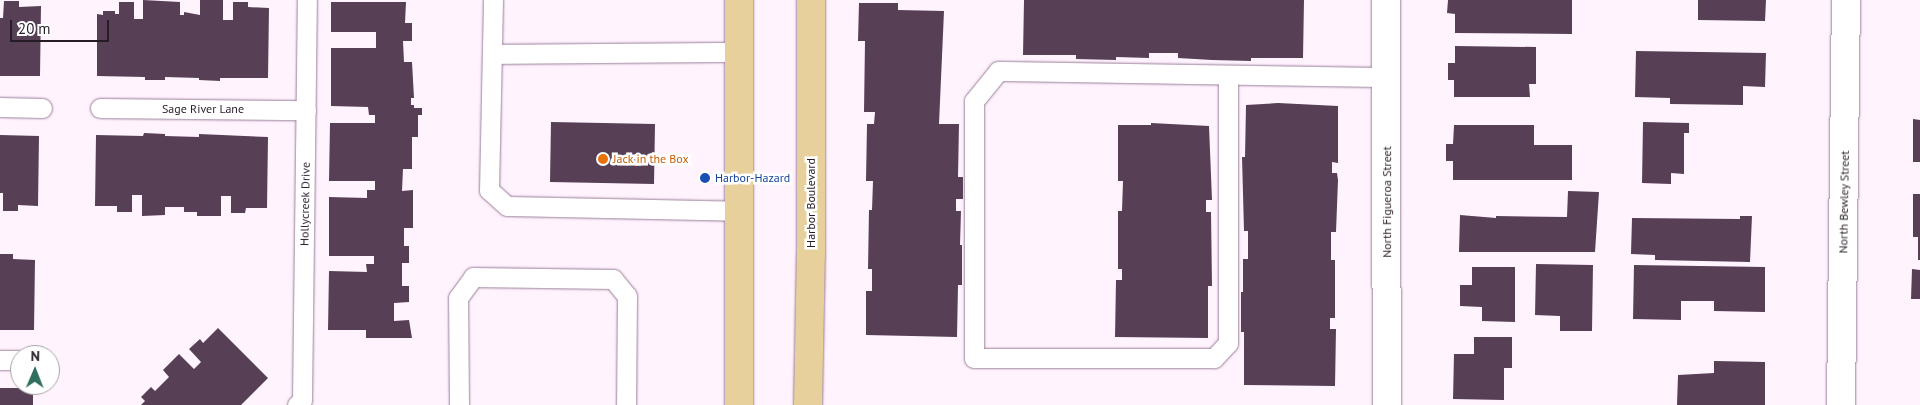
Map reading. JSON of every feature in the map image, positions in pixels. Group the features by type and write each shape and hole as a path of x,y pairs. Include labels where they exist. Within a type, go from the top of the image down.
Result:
{"main road":[{"path":"739,0 739,405"},
{"name":"Harbor Boulevard","path":"808,405 811,254 811,0"}],"street":[{"name":"North Figueroa Street","path":"1386,0 1386,405"},
{"name":"North Bewley Street","path":"1841,405 1846,0"}],"lane":[{"name":"Hollycreek Drive","path":"297,405 302,400 307,0"},
{"path":"493,0 489,190 507,206 739,211"},
{"path":"493,54 739,52"},
{"path":"1228,75 1228,343 1214,358 974,358 974,102 998,71 1228,75 1386,78"},
{"path":"0,107 42,108"},
{"name":"Sage River Lane","path":"100,108 306,110"},
{"path":"459,405 458,298 473,277 613,278 627,296 626,405"}],"building":[{"path":"143,0 180,2 180,15 184,15 184,12 200,15 200,0 223,0 223,20 233,20 233,2 248,2 248,7 269,8 268,78 220,78 220,81 199,80 199,78 165,77 165,80 145,80 145,77 97,76 97,14 103,15 103,11 115,11 115,14 119,14 119,2 134,2 134,19 143,19"},
{"path":"1024,0 1304,0 1303,58 1251,58 1251,61 1212,60 1178,58 1178,53 1149,53 1149,58 1116,57 1116,60 1076,59 1076,55 1023,55"},
{"path":"1448,0 1572,0 1572,34 1455,33 1455,14 1447,13"},
{"path":"1698,0 1766,0 1765,21 1698,20"},
{"path":"4,1 19,1 19,7 41,6 40,76 0,76 0,18 3,18"},
{"path":"331,2 406,2 405,23 412,23 412,41 403,41 404,62 412,62 414,98 411,98 411,105 414,105 414,108 422,108 422,115 418,115 418,137 412,137 412,169 403,169 402,191 413,190 413,228 404,228 404,246 409,246 409,263 402,263 402,286 409,286 409,302 394,303 394,321 409,320 412,338 366,338 366,330 328,330 329,271 367,272 366,264 374,264 374,256 329,256 329,197 367,198 367,190 375,190 375,181 329,181 330,123 375,123 375,115 369,115 368,107 331,106 331,48 376,48 376,32 331,32"},
{"path":"859,3 898,3 898,10 944,11 939,124 959,124 958,177 963,177 963,199 956,199 956,211 961,211 960,245 962,245 962,285 958,285 957,337 866,335 866,291 872,291 872,269 868,269 869,210 872,210 873,181 866,181 867,124 874,124 875,112 864,112 865,41 858,41"},
{"path":"1455,46 1536,47 1536,84 1529,84 1530,97 1454,97 1454,80 1448,80 1448,63 1455,63"},
{"path":"1636,51 1766,53 1765,87 1743,86 1743,105 1670,104 1670,98 1635,97"},
{"path":"1278,103 1338,106 1338,163 1332,162 1332,173 1337,173 1338,180 1336,232 1331,232 1331,260 1335,260 1335,318 1330,318 1330,329 1336,329 1335,386 1244,385 1244,332 1241,332 1241,292 1243,292 1243,259 1248,259 1248,231 1244,231 1242,157 1245,157 1246,105"},
{"path":"1913,119 1920,120 1920,162 1913,162"},
{"path":"551,122 655,124 654,184 550,182"},
{"path":"1643,122 1689,123 1689,133 1684,133 1684,174 1671,173 1671,184 1642,183"},
{"path":"1151,123 1209,126 1212,200 1206,200 1206,212 1211,212 1212,286 1208,286 1208,338 1115,337 1116,280 1122,280 1122,269 1118,269 1118,211 1122,211 1123,181 1118,181 1118,125 1151,125"},
{"path":"1454,125 1534,125 1534,145 1572,145 1572,180 1453,180 1453,161 1446,161 1446,144 1453,144"},
{"path":"144,133 165,134 165,136 199,137 199,134 268,137 267,208 246,208 245,213 231,213 231,196 221,196 221,216 197,216 197,212 184,212 184,207 165,207 165,215 142,216 142,195 132,195 132,212 117,212 117,206 95,206 96,135 143,136"},
{"path":"0,135 39,136 38,206 18,205 18,211 3,211 3,193 0,193"},
{"path":"1568,191 1599,192 1595,252 1459,252 1460,215 1496,218 1496,216 1567,217"},
{"path":"1913,194 1920,194 1920,260 1918,260 1918,237 1913,237"},
{"path":"1740,216 1752,216 1750,262 1655,260 1655,255 1631,254 1632,218 1740,219"},
{"path":"0,254 13,254 13,259 35,260 34,330 0,330"},
{"path":"1536,264 1593,265 1592,331 1560,331 1560,316 1535,315"},
{"path":"1634,265 1765,267 1765,312 1714,311 1714,301 1681,301 1681,320 1633,319"},
{"path":"1472,267 1515,267 1515,322 1482,321 1482,307 1460,306 1460,285 1472,285"},
{"path":"1912,269 1920,270 1920,299 1911,299"},
{"path":"218,328 268,378 241,405 141,405 145,401 141,397 151,387 155,391 169,377 163,370 179,354 194,369 201,362 189,349 200,339 203,343"},
{"path":"1474,337 1512,337 1512,368 1504,368 1504,400 1453,399 1454,354 1474,354"},
{"path":"1714,361 1765,362 1765,405 1677,405 1678,375 1714,373"},
{"path":"0,388 10,388 10,395 33,395 33,405 0,405"}],"place":[{"name":"Jack in the Box","path":"603,159"},
{"name":"Harbor-Hazard","path":"705,178"}]}
